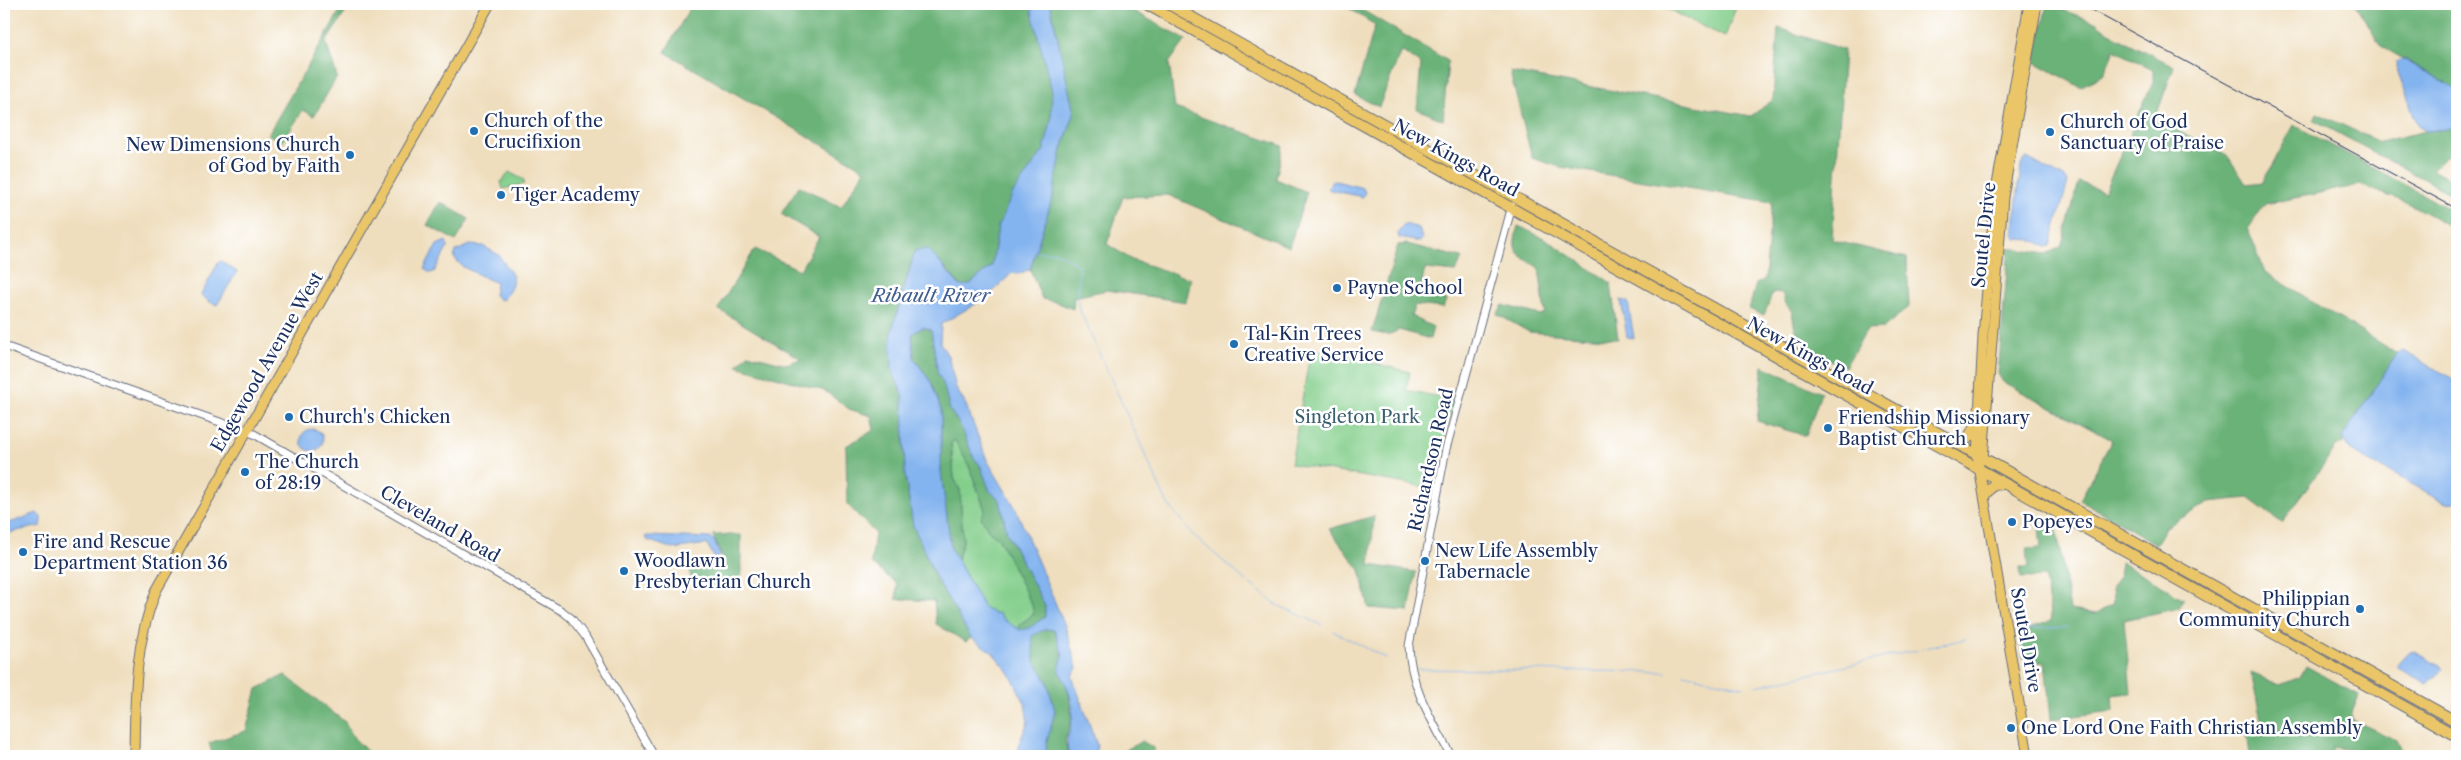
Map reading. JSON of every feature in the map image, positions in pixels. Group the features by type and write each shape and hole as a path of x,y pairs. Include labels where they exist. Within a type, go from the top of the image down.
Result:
{"highway":[{"name":"New Kings Road","path":"1146,4 2003,484 2104,537 2457,736"},
{"name":"New Kings Road","path":"1168,4 2457,722"},
{"path":"1953,441 1967,439 1972,435 1979,422"},
{"path":"1985,495 1993,485 2003,484"}],"main road":[{"name":"Edgewood Avenue West","path":"134,756 137,666 146,616 167,569 490,4"},
{"name":"Soutel Drive","path":"2028,756 1980,471 1979,422 1983,336 1995,196 2029,4"},
{"name":"Soutel Drive","path":"1980,456 2003,197 2037,4"}],"street":[{"name":"Richardson Road","path":"1451,756 1415,687 1411,672 1409,646 1446,448 1514,197"},
{"name":"Cleveland Road","path":"4,346 246,431 562,611 579,626 654,756"}],"green space":[{"path":"344,4 351,4 326,42 337,77 314,116 303,110 282,143 268,134"},
{"path":"692,4 1030,4 1052,91 1051,122 1044,150 1013,193 998,227 992,266 969,285 961,286 928,249 915,251 892,330 892,369 903,396 905,475 913,525 936,578 971,638 966,642 936,624 934,601 896,599 897,584 871,563 875,533 847,504 846,446 874,430 871,416 849,409 825,391 737,366 748,354 786,364 801,359 718,309 755,249 800,270 819,237 781,214 799,186 841,207 865,170 665,52"},
{"path":"1050,4 1121,4 1186,40 1169,63 1175,108 1283,146 1276,179 1307,192 1289,247 1168,195 1123,197 1107,244 1132,260 1191,279 1186,302 1107,290 1074,297 1073,309 1042,299 1030,269 1052,199 1062,149 1074,114"},
{"path":"1342,4 1352,4 1448,61 1443,120 1417,109 1421,64 1401,51 1379,107 1355,95 1375,25"},
{"path":"1656,4 1737,4 1725,37"},
{"path":"2047,4 2097,23 2116,37 2174,66 2155,119 2227,155 2246,184 2263,182 2294,125 2457,213 2457,230 2408,203 2360,185 2265,204 2248,229 2265,272 2397,354 2343,436 2344,443 2336,447 2282,523 2248,498 2209,502 2166,527 2156,544 2080,500 2112,440 2003,382 1998,374 2009,248 2046,254 2061,247 2079,182 2104,192 2153,82 2153,69 2114,50 2104,74 2080,87 2035,62"},
{"path":"2355,4 2457,4 2457,90 2381,46"},
{"path":"1778,28 1844,50 1832,240 1907,258 1909,307 1883,328 1867,329 1845,367 1812,351 1795,329 1792,312 1786,304 1782,293 1773,292 1764,315 1749,309 1756,284 1765,279 1772,202 1560,167 1532,158 1510,72 1751,116 1773,100"},
{"path":"2317,113 2379,142 2426,131 2457,128 2457,153 2446,156 2432,170 2457,183 2457,197 2314,120"},
{"path":"509,172 524,180 524,184 503,189 501,182"},
{"path":"440,202 469,219 456,241 427,225"},
{"path":"1518,226 1546,239 1611,283 1618,339 1529,332 1497,314 1503,305 1540,315 1545,313 1539,268 1521,256 1515,248"},
{"path":"1407,244 1462,258 1456,272 1425,269 1420,290 1446,300 1443,308 1415,305 1411,316 1433,327 1430,339 1399,330 1388,335 1372,332 1398,245"},
{"path":"923,327 931,330 938,375 943,383 950,410 960,425 974,458 980,465 990,491 1000,500 1007,533 1045,606 1045,617 1029,628 1020,631 1019,625 1034,614 1032,605 998,537 991,534 981,518 985,510 969,466 955,440 951,443 954,478 960,490 963,542 957,559 951,549 941,472 941,410 931,382 914,358 912,334"},
{"name":"Singleton Park","path":"1311,348 1410,372 1406,390 1454,400 1431,488 1291,464"},
{"path":"1763,366 1821,393 1806,436 1757,421"},
{"path":"955,440 969,466 985,510 1032,605 1034,614 1019,625 1020,631 1004,620 999,613 995,614 984,608 957,559 963,542 960,490 954,478 951,443"},
{"path":"1374,516 1370,565 1416,572 1409,611 1369,608 1360,570 1329,529"},
{"path":"2038,516 2056,525 2070,610 2096,614 2113,604 2112,586 2119,577 2121,562 2184,599 2179,608 2124,620 2131,693 2112,695 2113,711 2051,719 2045,662 2024,663 2019,632 2051,621 2045,577 2021,578 2020,568 2028,568 2026,549 2041,548"},
{"path":"713,535 741,535 741,580 707,586 691,580 689,566 718,561 722,557"},
{"path":"1046,629 1054,630 1063,655 1059,671 1068,686 1072,718 1065,741 1069,756 1047,756 1046,744 1055,711 1047,681 1034,660 1032,635"},
{"path":"2306,666 2359,695 2351,715 2353,720 2396,740 2402,753 2407,756 2356,756 2351,750 2332,747 2337,756 2250,756 2247,730 2257,726 2261,720 2251,673 2280,685 2300,677"},
{"path":"285,675 345,722 354,738 367,751 366,756 213,756 209,743 246,731 257,689"},
{"path":"1142,741 1155,749 1149,756 1115,756"}],"water":[{"name":"Ribault River","path":"1030,4 1050,4 1074,114 1062,149 1052,199 1030,269 1019,274 1012,273 986,298 941,324 940,343 948,356 956,388 966,405 987,460 1015,507 1065,626 1077,668 1072,676 1097,745 1095,756 1069,756 1067,739 1071,725 1072,706 1065,682 1059,671 1063,655 1054,630 1046,629 1032,636 1034,660 1047,681 1055,711 1046,744 1047,756 1018,756 1018,746 1028,722 1025,703 1009,672 992,652 971,638 936,578 913,525 905,475 903,396 892,369 892,330 915,251 928,249 960,286 969,285 992,266 998,227 1013,193 1044,150 1051,122 1052,91","holes":["923,327 931,330 938,375 943,383 950,410 960,425 974,458 980,465 990,491 1000,500 1007,533 1045,606 1045,617 1029,628 1020,630 1004,620 998,613 995,614 984,608 951,549 941,472 941,410 931,382 914,358 912,334"]},
{"path":"2402,59 2457,90 2457,128 2426,131 2418,126 2396,67 2397,62"},
{"path":"2027,158 2066,179 2068,182 2050,246 2046,247 2034,240 2016,239 2013,236 2021,166"},
{"path":"1332,180 1363,188 1365,192 1363,197 1330,190 1328,188"},
{"path":"1404,224 1419,228 1422,239 1420,242 1399,238 1398,233"},
{"path":"446,241 448,247 434,272 430,273 424,269 437,245"},
{"path":"470,245 483,246 499,255 510,272 513,280 512,285 504,299 500,300 494,295 496,283 463,267 454,258 456,251"},
{"path":"221,261 237,272 217,305 201,295 218,263"},
{"path":"1621,300 1628,302 1634,338 1627,337"},
{"path":"2403,351 2457,381 2457,501 2455,502 2439,499 2348,449 2343,436 2397,354"},
{"path":"312,429 320,432 323,440 320,448 312,451 304,448 301,440 304,432"},
{"path":"37,513 41,517 41,526 12,532 4,540 4,525"},
{"path":"645,537 710,538 714,540 720,556 715,559 707,544 673,549 647,540"},
{"path":"2414,651 2440,665 2442,669 2428,684 2396,667 2410,652"}],"waterway":[{"path":"1036,252 1056,252 1079,266 1078,306 1167,503 1193,535 1245,580 1277,605 1322,625"},
{"path":"2017,629 2068,627"},
{"path":"1333,631 1386,658"},
{"path":"1757,686 1966,639"},
{"path":"1417,669 1666,672"},
{"path":"1683,674 1744,687"}],"railway":[{"path":"2080,4 2457,209"}],"place":[{"name":"Church of the Crucifixion","path":"474,131"},
{"name":"Church of God Sanctuary of Praise","path":"2050,132"},
{"name":"New Dimensions Church of God by Faith","path":"350,155"},
{"name":"Tiger Academy","path":"501,195"},
{"name":"Payne School","path":"1337,288"},
{"name":"Tal-Kin Trees Creative Service","path":"1234,344"},
{"name":"Church's Chicken","path":"289,417"},
{"name":"Friendship Missionary Baptist Church","path":"1828,428"},
{"name":"The Church of 28:19","path":"245,472"},
{"name":"Popeyes","path":"2012,522"},
{"name":"Fire and Rescue Department Station 36","path":"23,552"},
{"name":"New Life Assembly Tabernacle","path":"1425,561"},
{"name":"Woodlawn Presbyterian Church","path":"624,571"},
{"name":"Philippian Community Church","path":"2360,609"},
{"name":"One Lord One Faith Christian Assembly","path":"2011,728"}]}
